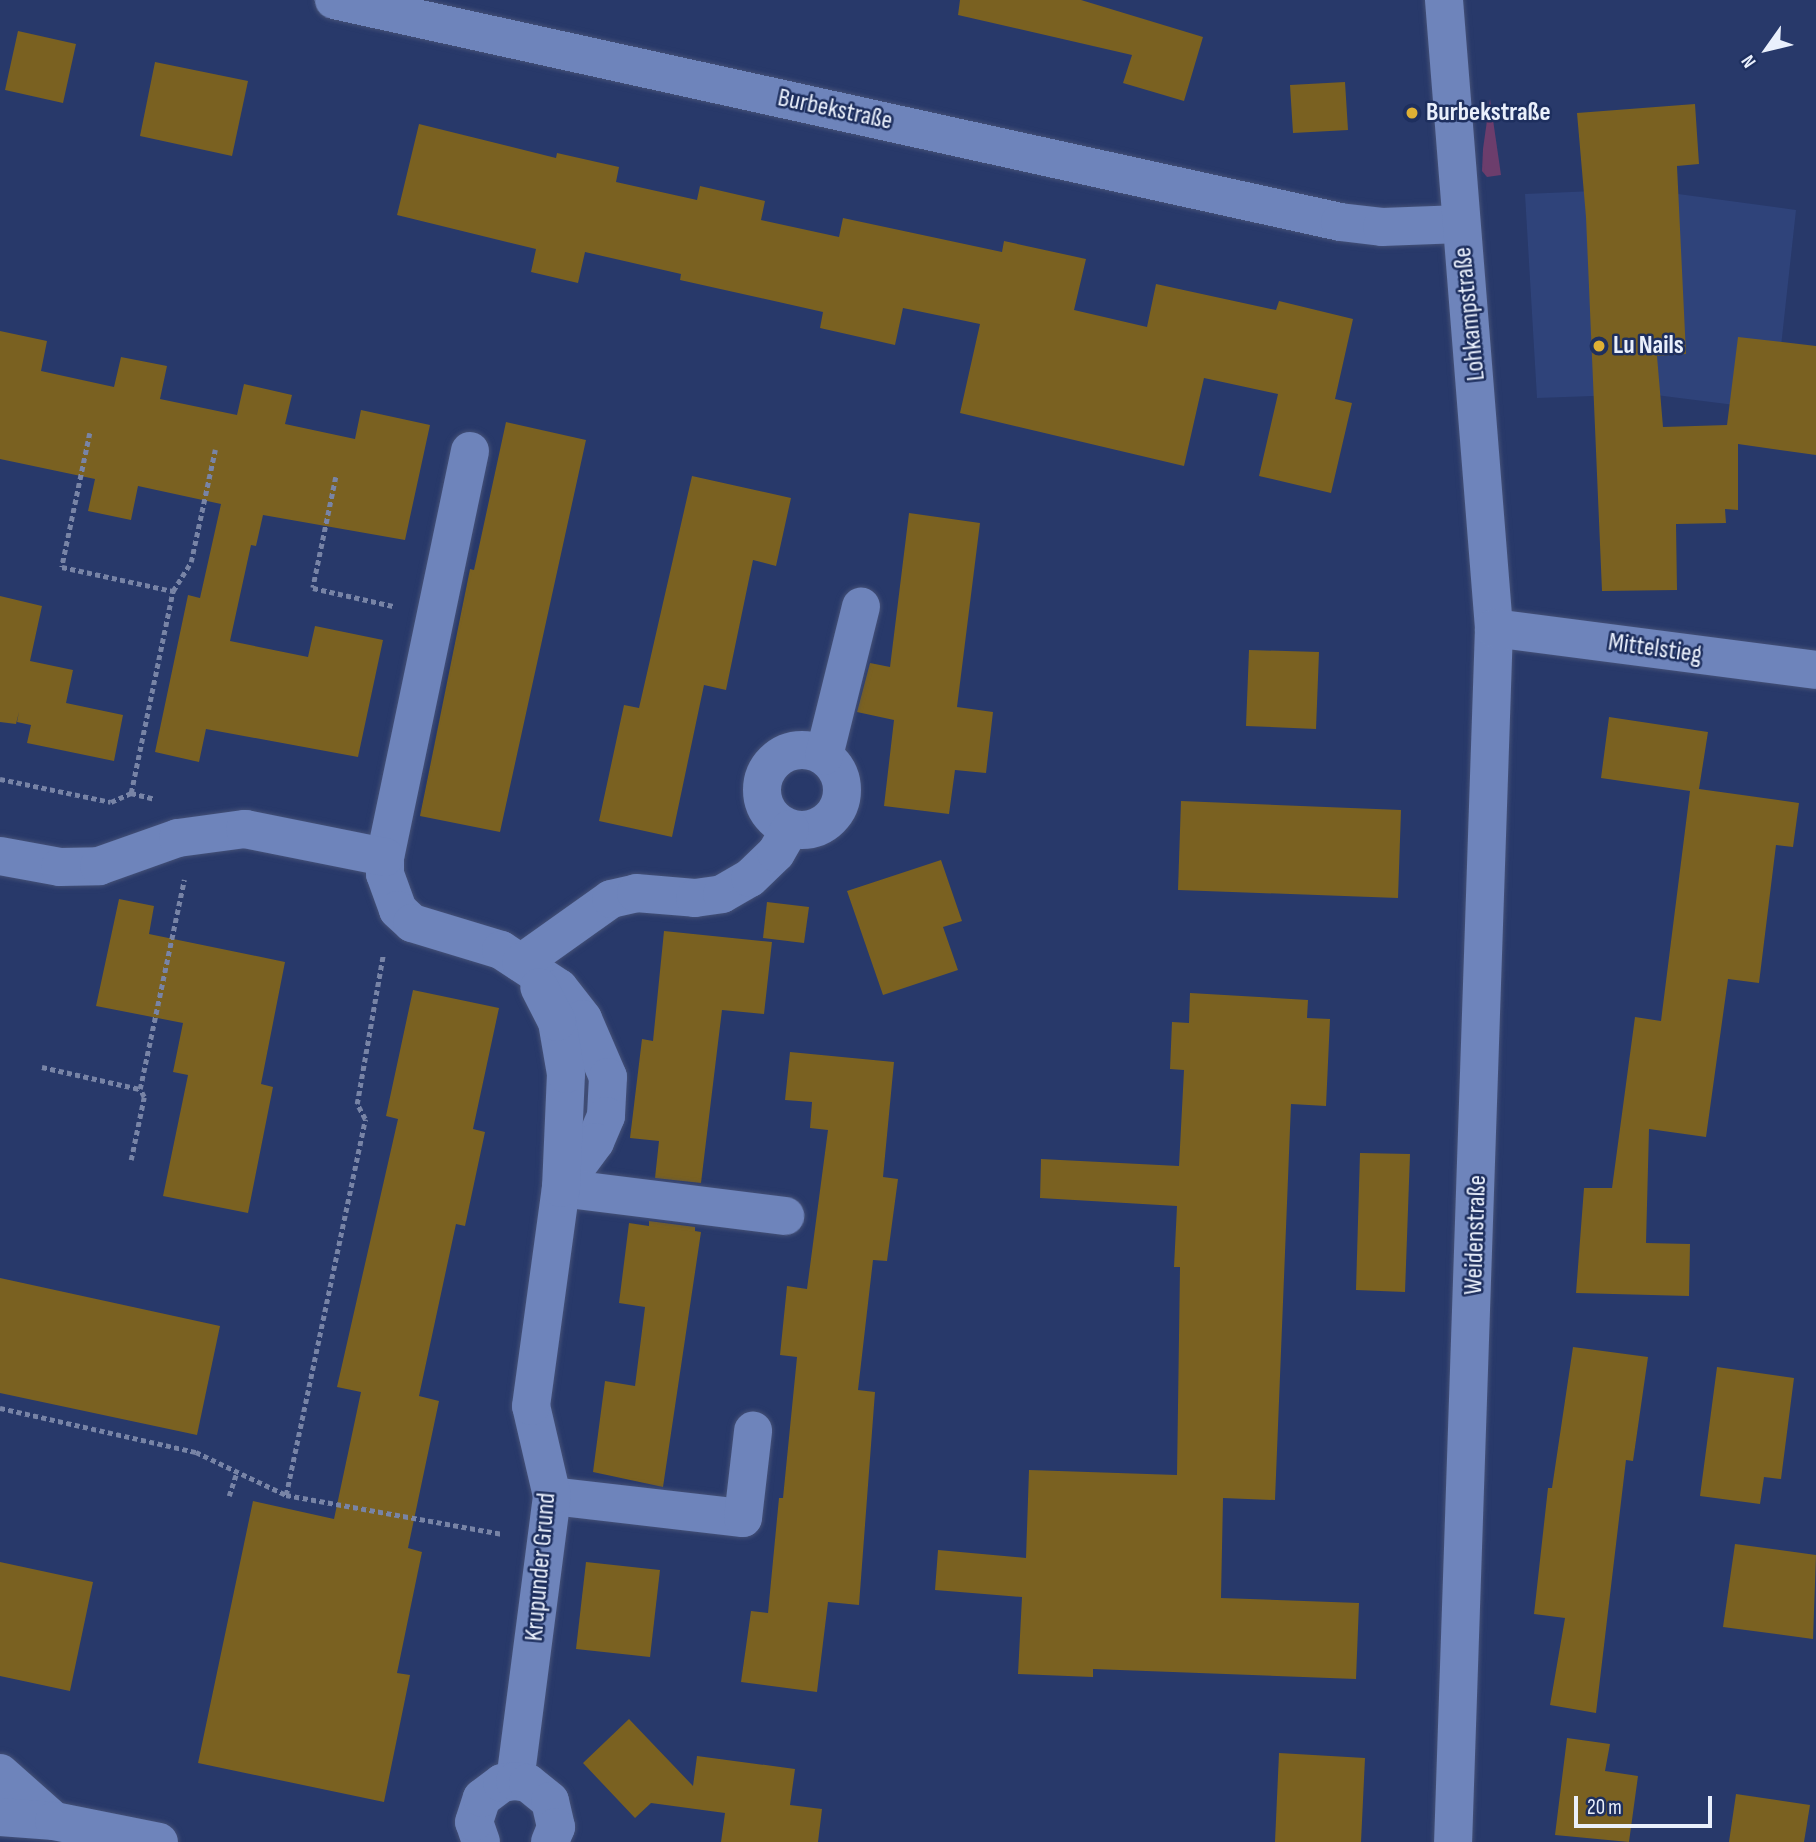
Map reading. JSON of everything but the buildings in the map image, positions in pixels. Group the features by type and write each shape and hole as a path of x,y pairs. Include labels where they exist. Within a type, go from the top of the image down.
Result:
{"street":[{"name":"Burbekstraße","path":"334,0 1340,222 1382,227 1461,224"},
{"name":"Lohkampstraße","path":"1444,0 1494,628"},
{"path":"398,910 385,874 385,857 470,451"},
{"path":"824,755 861,607"},
{"name":"Mittelstieg","path":"1494,628 1816,670"},
{"name":"Weidenstraße","path":"1453,1842 1494,628"},
{"path":"792,750 824,755 841,780 836,812 812,829 790,828 772,817 762,798 768,768 792,750"},
{"path":"521,963 611,899 636,893 695,898 722,894 750,878 776,853 790,828"},
{"path":"0,856 60,867 99,866 178,838 245,829 385,857"},
{"name":"Krupunder Grund","path":"398,910 427,931 501,950 559,988 599,1049 608,1077 606,1116 595,1142 561,1188 531,1406 552,1496 549,1542 515,1781"},
{"path":"561,1188 785,1216"},
{"path":"552,1496 743,1518 754,1431"},
{"path":"0,1773 54,1821"},
{"path":"481,1842 474,1822 482,1798 502,1783 515,1781 541,1790 550,1801 556,1827 550,1842"},
{"path":"0,1817 54,1821 159,1842"}],"path":[{"path":"90,433 62,567 173,591"},
{"path":"131,793 173,591 191,562 215,450"},
{"path":"336,477 313,589 435,615"},
{"path":"0,779 111,802 131,793 157,799 178,838 185,876 140,1088 144,1097 131,1160"},
{"path":"286,1495 365,1119 357,1104 386,937 398,910"},
{"path":"43,1067 140,1088"},
{"path":"0,1408 196,1451 236,1474 286,1495 549,1542"},
{"path":"229,1496 236,1474"}],"shaded area":[{"path":"1490,99 1501,175 1487,177 1482,171"},
{"path":"1641,189 1796,210 1774,410 1648,394 1537,398 1525,194"}],"place":[{"name":"Burbekstraße","path":"1412,113"},
{"name":"Lu Nails","path":"1599,346"}]}
